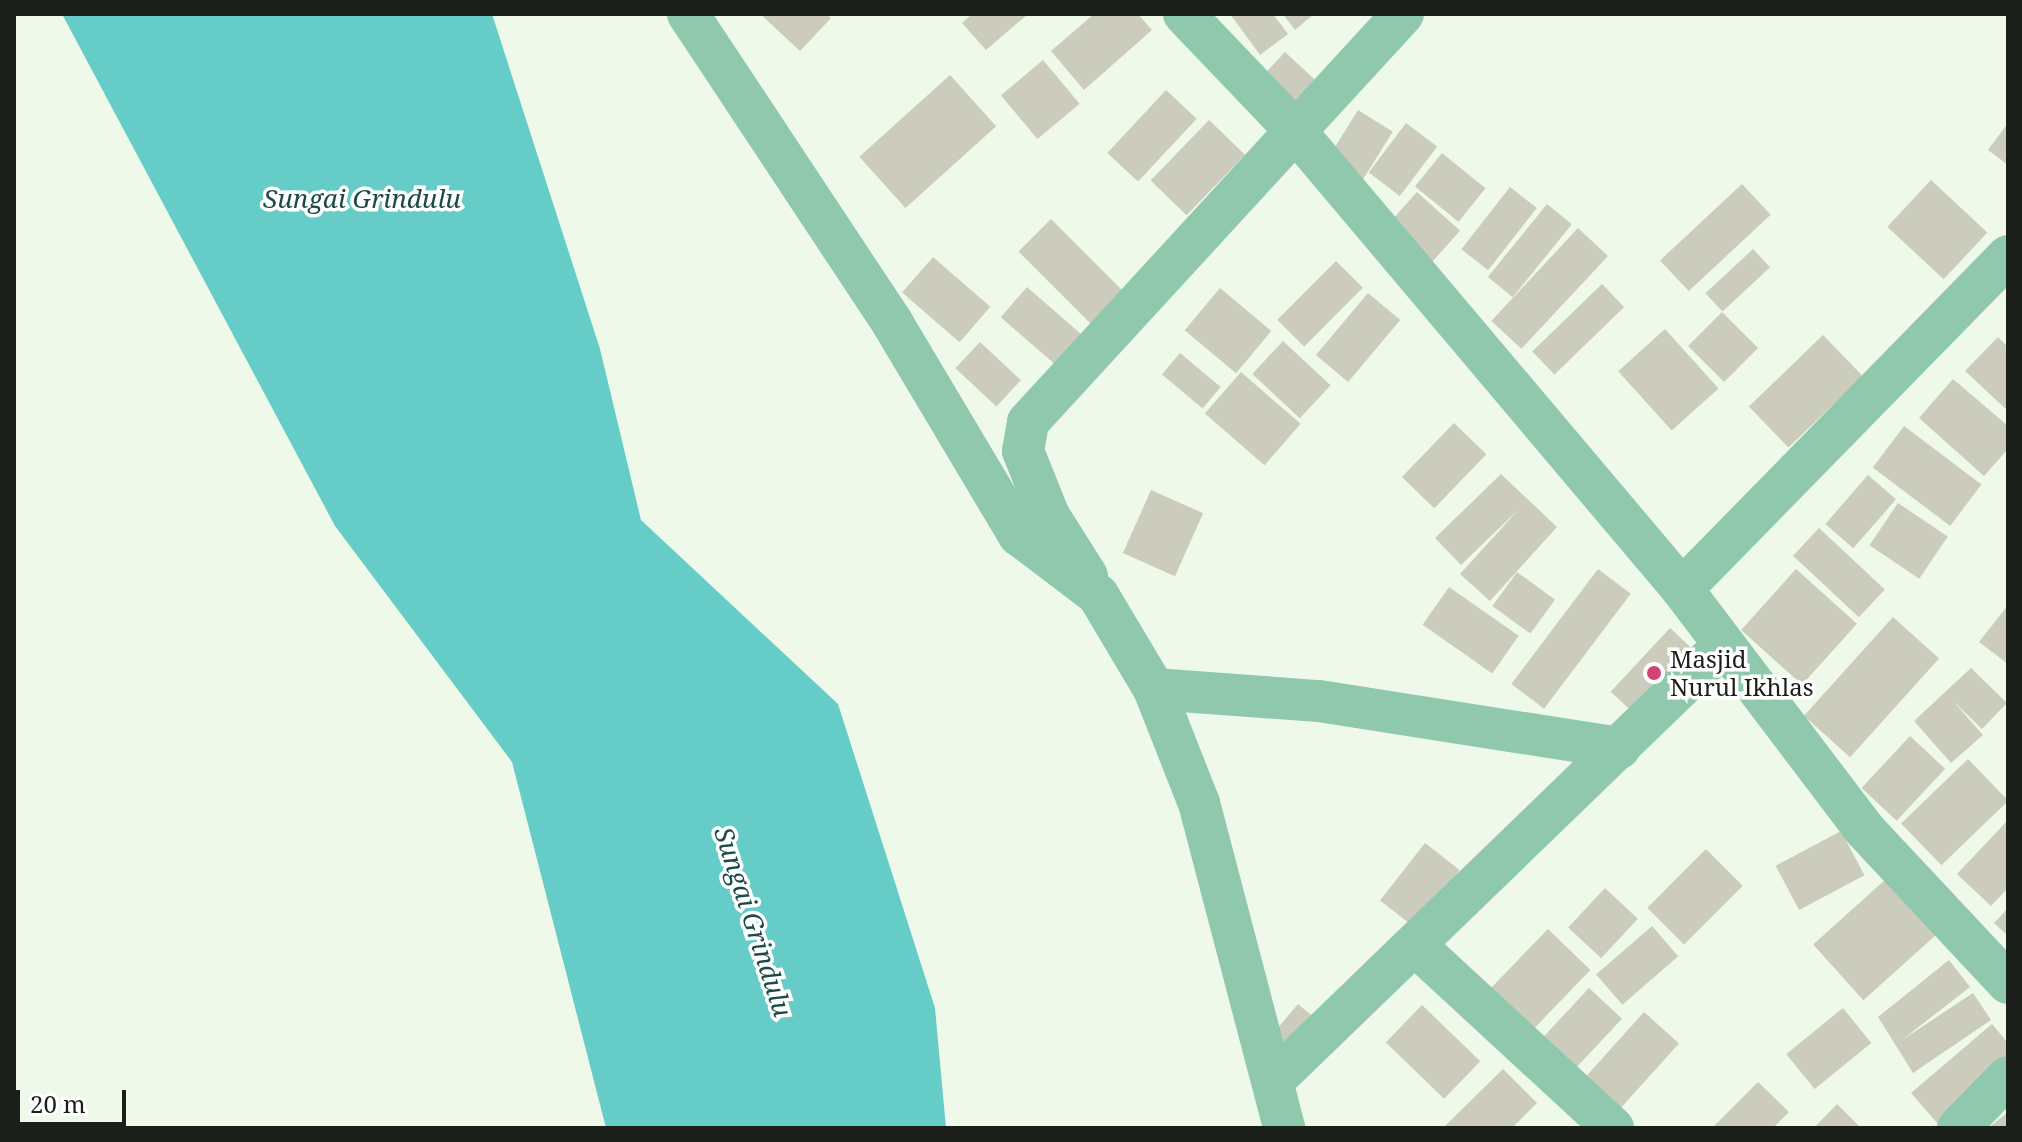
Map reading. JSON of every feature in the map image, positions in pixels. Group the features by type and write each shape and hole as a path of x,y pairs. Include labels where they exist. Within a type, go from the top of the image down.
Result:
{"street":[{"path":"688,14 893,324 1019,535 1098,595"},
{"path":"1184,14 1299,135 1682,589 1722,647 1864,829 2008,983"},
{"path":"1284,1128 1199,803 1154,689 1049,516 1021,436 1047,398 1299,135 1403,14"},
{"path":"1682,589 2008,256"},
{"path":"1273,1081 1417,947 1722,647"},
{"path":"1154,689 1319,701 1619,748"},
{"path":"1417,947 1613,1128"},
{"path":"1958,1128 2008,1077"}],"water":[{"name":"Sungai Grindulu","path":"62,14 492,14 600,349 641,520 838,704 935,1008 946,1128 606,1128 512,762 335,526"}],"building":[{"path":"760,14 826,14 831,18 800,51"},
{"path":"972,14 1028,14 986,50 962,23"},
{"path":"1094,14 1138,14 1152,30 1084,90 1051,51"},
{"path":"1230,14 1273,14 1288,34 1260,55"},
{"path":"1283,14 1314,14 1295,30"},
{"path":"1285,52 1322,86 1290,120 1253,86"},
{"path":"1043,60 1080,104 1038,139 1001,95"},
{"path":"950,75 996,126 906,208 859,157"},
{"path":"1166,90 1197,119 1138,182 1107,153"},
{"path":"1358,110 1393,132 1359,185 1325,163"},
{"path":"1209,120 1245,155 1187,215 1151,180"},
{"path":"1406,123 1437,146 1400,196 1369,173"},
{"path":"2008,123 2008,165 1988,150"},
{"path":"1442,153 1486,188 1458,222 1415,186"},
{"path":"1931,180 1987,233 1944,279 1887,227"},
{"path":"1742,184 1771,215 1689,291 1660,260"},
{"path":"1510,187 1537,208 1488,270 1461,249"},
{"path":"1417,192 1460,231 1429,266 1386,227"},
{"path":"1547,204 1572,224 1513,297 1488,277"},
{"path":"1051,219 1125,293 1093,326 1018,252"},
{"path":"1578,228 1608,256 1521,349 1491,321"},
{"path":"1753,249 1770,267 1723,312 1705,293"},
{"path":"933,257 990,307 960,342 902,292"},
{"path":"1336,261 1363,288 1304,347 1277,320"},
{"path":"1602,284 1624,307 1554,374 1532,351"},
{"path":"1027,287 1092,343 1066,374 1001,317"},
{"path":"1220,288 1271,331 1236,373 1185,330"},
{"path":"1368,293 1400,320 1348,382 1316,355"},
{"path":"1722,312 1758,348 1724,382 1688,346"},
{"path":"1665,329 1719,388 1672,431 1618,371"},
{"path":"1823,335 1863,376 1789,448 1749,407"},
{"path":"1998,337 2008,347 2008,411 1965,371"},
{"path":"1283,341 1331,385 1300,418 1252,374"},
{"path":"980,342 1021,380 996,407 955,368"},
{"path":"1180,353 1221,387 1203,409 1162,374"},
{"path":"1241,372 1301,424 1265,465 1205,414"},
{"path":"1953,379 2008,426 2008,449 1984,476 1919,418"},
{"path":"1454,423 1486,454 1434,508 1402,477"},
{"path":"1904,426 1981,484 1950,526 1873,468"},
{"path":"1501,474 1557,527 1490,601 1460,574 1519,509 1461,565 1435,538"},
{"path":"1868,475 1896,499 1853,548 1825,524"},
{"path":"1151,490 1203,513 1175,576 1123,553"},
{"path":"1898,503 1948,537 1919,579 1869,545"},
{"path":"1819,528 1885,589 1859,617 1793,556"},
{"path":"1598,569 1631,594 1544,709 1511,684"},
{"path":"1796,569 1857,624 1802,685 1741,630"},
{"path":"1517,572 1555,600 1530,634 1492,606"},
{"path":"1449,587 1519,636 1492,673 1423,625"},
{"path":"2008,605 2008,664 1979,642"},
{"path":"1893,617 1939,658 1850,757 1804,716"},
{"name":"Masjid Nurul Ikhlas","path":"1670,628 1697,653 1638,717 1611,692"},
{"path":"1971,668 2007,703 1982,729 1953,701 1983,735 1951,763 1914,721"},
{"path":"1910,736 1945,769 1897,821 1862,788"},
{"path":"1968,759 2008,801 1941,865 1901,824"},
{"path":"2008,820 2008,888 1991,906 1957,874"},
{"path":"1841,831 1864,875 1799,910 1776,866"},
{"path":"1425,843 1460,870 1415,928 1380,901"},
{"path":"1706,849 1743,886 1684,944 1647,908"},
{"path":"1886,879 1936,935 1863,1000 1813,945"},
{"path":"1605,888 1638,919 1601,958 1568,927"},
{"path":"2008,908 2008,936 1994,923"},
{"path":"1652,926 1678,956 1622,1005 1596,975"},
{"path":"1548,929 1590,970 1533,1030 1490,989"},
{"path":"1949,960 1970,987 1902,1040 1973,993 1991,1020 1913,1073 1878,1017"},
{"path":"1589,988 1622,1019 1568,1076 1535,1046"},
{"path":"1298,1004 1322,1024 1297,1053 1274,1033"},
{"path":"1422,1005 1480,1061 1444,1099 1386,1042"},
{"path":"1843,1008 1871,1043 1815,1089 1786,1054"},
{"path":"1644,1012 1679,1043 1620,1109 1585,1077"},
{"path":"1992,1024 2008,1043 2008,1065 1938,1124 1911,1093"},
{"path":"1503,1069 1537,1103 1512,1128 1443,1128"},
{"path":"1758,1082 1789,1112 1773,1128 1712,1128"},
{"path":"1837,1104 1861,1128 1814,1128"},
{"path":"2008,1112 2008,1128 1988,1128"}],"place":[{"name":"Masjid Nurul Ikhlas","path":"1654,673"}]}
